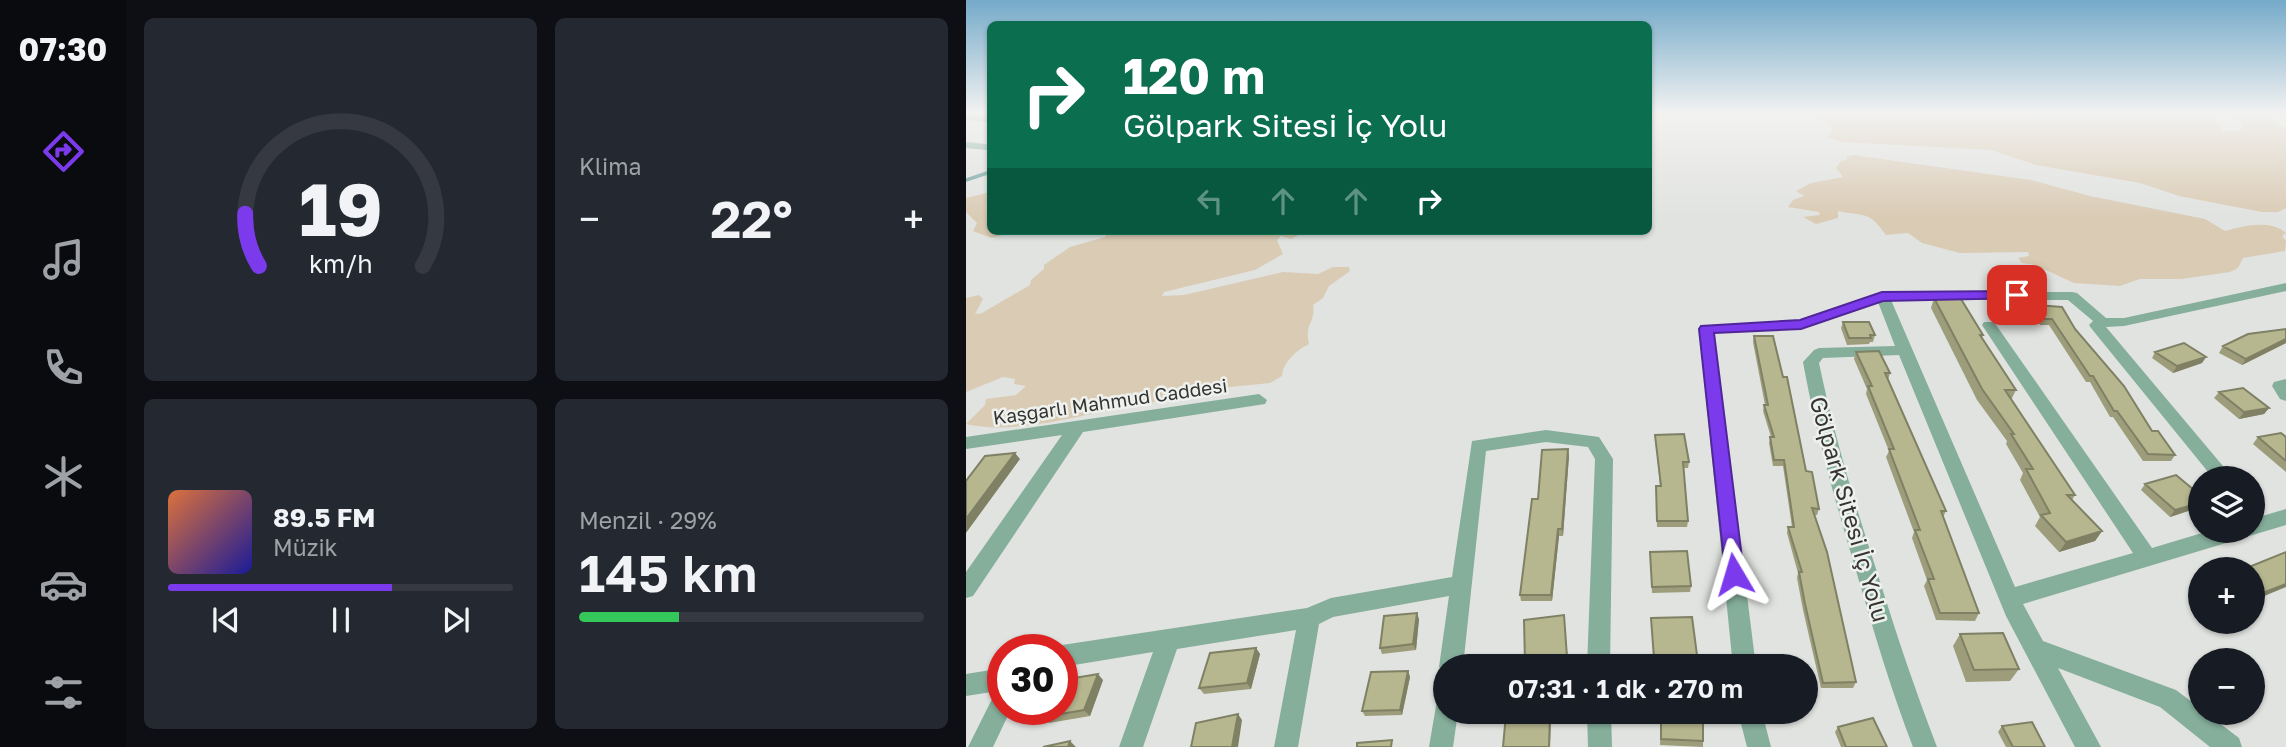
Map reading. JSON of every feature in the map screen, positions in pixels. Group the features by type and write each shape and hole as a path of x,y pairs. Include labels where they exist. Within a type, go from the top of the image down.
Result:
{"street":[{"path":"2214,466 2096,325 2124,322 2286,287"},
{"path":"1744,654 1706,329 1801,324 1882,296 2072,296 2103,323"},
{"path":"1882,296 2010,598 2089,747"},
{"path":"1989,326 2148,558"},
{"name":"Gölpark Sitesi İç Yolu","path":"1905,350 1819,353 1811,362 1819,409 1850,519 1904,694 1926,747"},
{"path":"2286,384 2280,386 2286,395"},
{"name":"Kaşgarlı Mahmud Caddesi","path":"966,443 1259,400"},
{"path":"966,589 1077,426"},
{"path":"1453,654 1478,446 1546,436 1592,441 1604,459 1598,654"},
{"path":"2265,520 2286,517"},
{"path":"2010,598 2198,543"},
{"path":"1078,653 1309,618 1331,608 1461,585"},
{"path":"1286,747 1309,618"},
{"path":"1130,747 1169,639"},
{"path":"2035,649 2168,698 2230,747"},
{"path":"966,685 987,682"},
{"path":"1441,747 1444,724"},
{"path":"1599,724 1600,747"},
{"path":"1754,724 1759,747"},
{"path":"980,747 991,725"}],"shaded area":[{"path":"1932,147 2286,147 2286,208 2278,212 2262,212 2179,196 2140,183 2036,165 1991,150"},
{"path":"1853,155 2031,180 2090,196 2205,219 2225,231 2257,225 2272,226 2286,233 2282,236 2286,241 2285,251 2243,258 2238,268 2230,272 2181,279 2140,279 2120,286 2074,283 2035,265 2022,263 2018,258 2029,256 2028,252 1960,253 1922,243 1908,233 1886,235 1866,216 1838,211 1838,218 1816,224 1803,217 1820,215 1819,212 1788,207 1793,200 1804,196 1796,191 1811,183 1843,177 1836,168 1841,161 1847,160 1846,157"},
{"path":"987,193 987,235 1003,235 991,238 973,231 977,223 966,212 966,198"},
{"path":"1298,235 1291,239 1281,236 1277,240 1283,254 1255,270 1164,292 1162,296 1184,295 1283,272 1318,274 1333,267 1349,267 1350,271 1329,286 1323,298 1313,305 1308,332 1309,344 1291,357 1282,376 1270,383 1171,393 1154,402 1034,425 987,427 966,424 985,405 986,399 1016,395 1026,386 1014,384 1015,379 1003,377 966,392 966,298 979,295 983,299 975,314 982,313 1030,285 1031,280 1044,269 1044,265 1070,247 1105,237"}],"building":[{"path":"1934,298 1961,299 1983,335 1980,335 2016,390 2005,390 2075,495 2067,495 2102,531 2066,542 2041,515 2050,513 2026,469 2033,469 2011,434 2014,434 1982,389"},
{"path":"2036,305 2062,307 2075,329 2124,386 2152,431 2158,431 2175,455 2148,454 2117,411 2114,411 2093,376 2090,376 2052,319 2043,319"},
{"path":"1843,322 1869,322 1875,335 1870,335 1871,338 1849,338"},
{"path":"2286,329 2286,339 2246,359 2223,346 2248,334"},
{"path":"1754,336 1773,336 1783,377 1787,377 1806,471 1812,472 1819,509 1812,508 1827,552 1856,682 1823,683 1805,604 1799,572 1802,572 1788,527 1794,527 1784,460 1774,460 1770,437 1774,437 1764,405 1768,405"},
{"path":"2184,343 2206,357 2177,366 2155,352"},
{"path":"1879,351 1890,373 1885,373 1946,511 1941,511 1979,613 1940,613 1928,579 1934,579 1915,530 1920,530 1889,449 1894,449 1868,386 1872,386 1856,352"},
{"path":"2243,388 2269,408 2244,412 2219,392"},
{"path":"2281,433 2286,437 2286,461 2258,437"},
{"path":"1684,434 1689,462 1683,462 1688,521 1657,521 1656,486 1661,486 1655,435"},
{"path":"1568,449 1562,529 1558,529 1551,595 1520,595 1532,499 1538,499 1542,450"},
{"path":"1015,453 966,519 966,481 985,456"},
{"path":"2176,475 2188,485 2188,506 2175,510 2145,484"},
{"path":"1687,551 1691,586 1652,587 1650,552"},
{"path":"2286,552 2286,584 2265,592 2265,561"},
{"path":"1417,613 1413,644 1380,648 1384,616"},
{"path":"1564,615 1567,654 1525,654 1524,620"},
{"path":"1692,617 1697,654 1654,654 1651,618"},
{"path":"2003,633 2019,669 1974,670 1960,634"},
{"path":"1256,648 1247,683 1199,688 1210,653"},
{"path":"1408,671 1400,710 1362,711 1371,672"},
{"path":"1098,674 1084,710 1078,711 1078,677"},
{"path":"1238,714 1232,747 1191,747 1196,723"},
{"path":"1873,718 1887,747 1846,747 1838,727"},
{"path":"2032,722 2045,747 2013,747 2002,726"},
{"path":"1505,724 1550,724 1549,747 1503,747"},
{"path":"1661,724 1703,724 1703,741 1661,739"},
{"path":"1392,740 1391,747 1357,747 1357,743"},
{"path":"1070,741 1068,747 1043,747"}],"waterway":[{"path":"966,180 987,173"}],"route":[{"path":"1734,574 1706,329 1801,324 1882,296 2017,295"}]}
